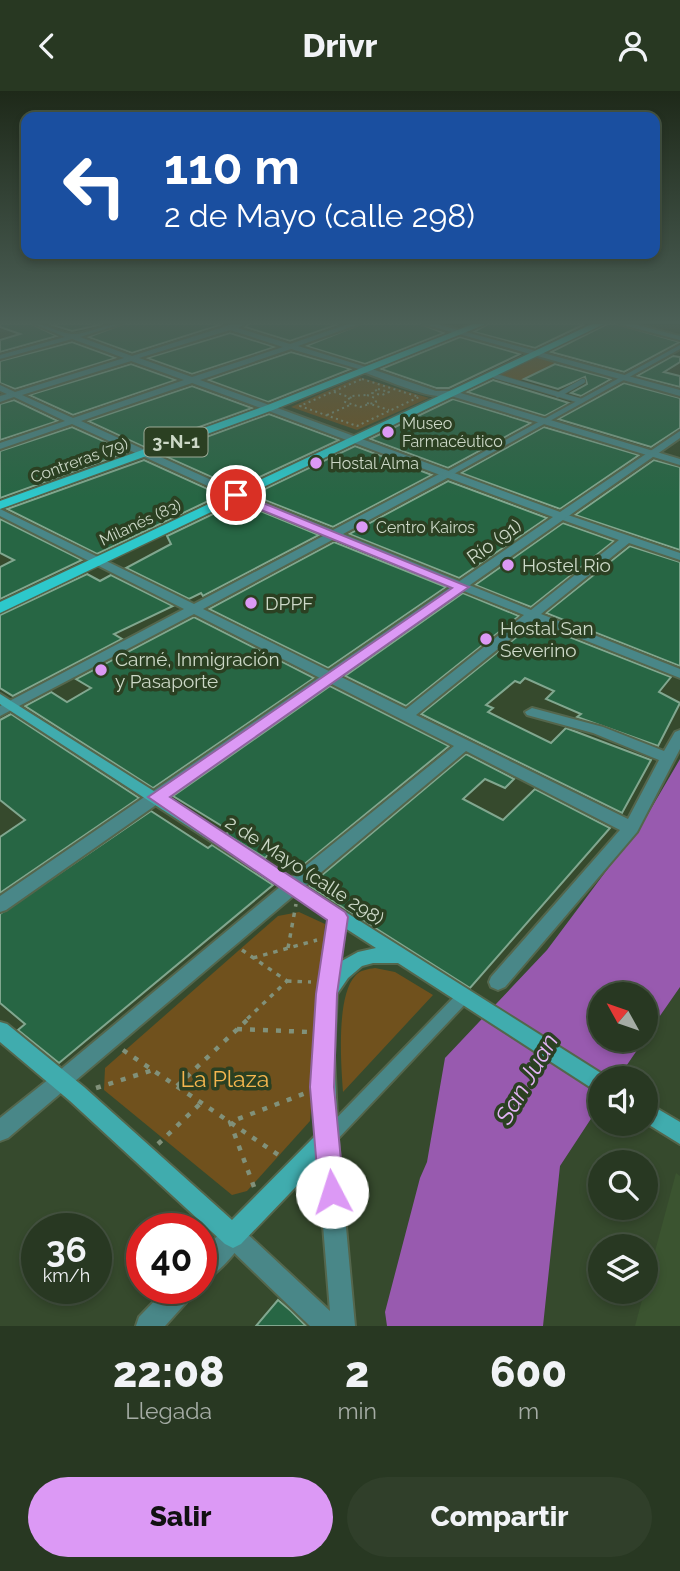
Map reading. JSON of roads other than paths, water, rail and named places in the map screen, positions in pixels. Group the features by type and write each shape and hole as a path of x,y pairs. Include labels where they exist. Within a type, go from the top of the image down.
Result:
{"main road":[{"name":"Contreras (79)","path":"0,505 336,382"},
{"name":"Milanés (83)","path":"0,608 374,431 435,398 454,394 480,382"},
{"name":"2 de Mayo (calle 298)","path":"4,705 157,797 296,888 336,926 403,958 588,1075"},
{"path":"0,1030 69,1087 233,1236 327,1139 322,1087 324,1033 336,926"},
{"path":"328,988 343,969 363,957 381,955 403,958"},
{"path":"658,1120 680,1134"}],"street":[{"path":"0,399 55,382"},
{"path":"0,446 188,382"},
{"path":"197,382 561,516 680,557"},
{"path":"393,382 435,398"},
{"path":"4,705 192,610 616,382"},
{"path":"637,382 680,393"},
{"path":"0,388 236,495 680,674"},
{"path":"454,394 680,462"},
{"path":"288,401 284,406 288,415"},
{"path":"332,431 374,431"},
{"name":"Río (91)","path":"0,905 680,434"},
{"path":"0,512 631,828"},
{"path":"406,716 627,539"},
{"path":"532,712 598,730 667,758"},
{"path":"498,982 631,828 680,735"},
{"path":"0,1131 69,1087 109,1040 227,940 296,888 464,744"},
{"path":"343,1326 327,1139 463,997"},
{"path":"217,1253 233,1236 328,1326"},
{"path":"148,1326 169,1304"}],"lane":[{"path":"514,382 581,401"},
{"path":"558,395 582,382"}],"water":[{"name":"San Juan","path":"680,759 680,987 658,1019 658,982 588,982 588,1052 636,1052 626,1066 588,1066 588,1123 560,1166 543,1326 387,1326 385,1312 420,1178 427,1162 445,1058 547,950 645,819"}],"place":[{"name":"Museo Farmacéutico","path":"388,432"},
{"name":"Hostal Alma","path":"316,463"},
{"name":"Centro Kairos","path":"362,527"},
{"name":"Hostel Rio","path":"508,565"},
{"name":"DPPF","path":"251,603"},
{"name":"Hostal San Severino","path":"486,639"},
{"name":"Carné, Inmigración y Pasaporte","path":"101,670"}],"park label":[{"name":"La Plaza","path":"225,1079"}]}
